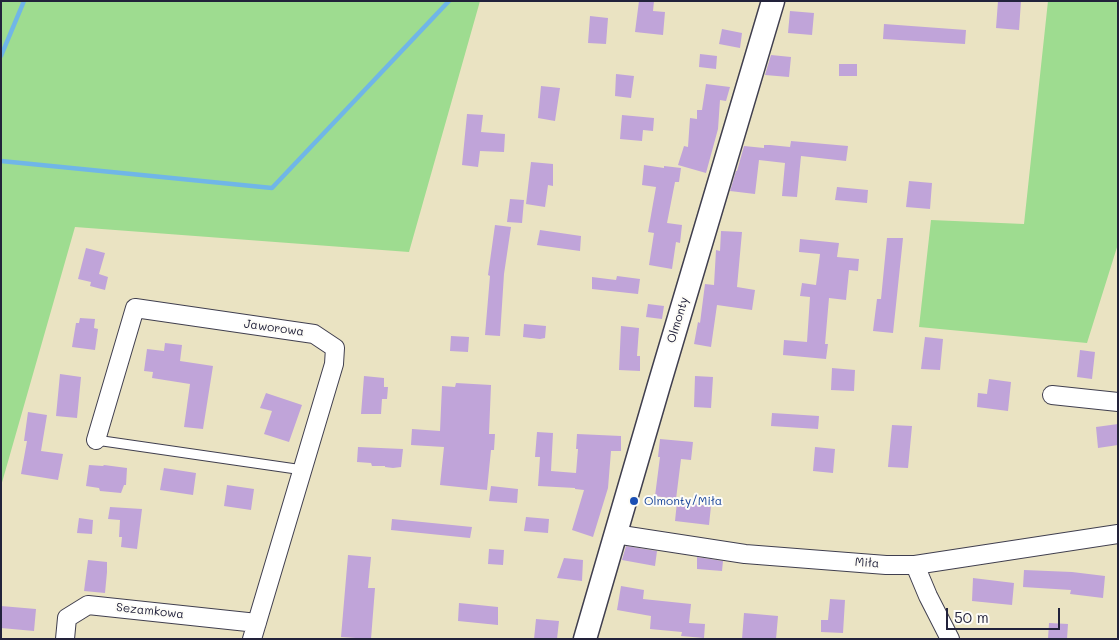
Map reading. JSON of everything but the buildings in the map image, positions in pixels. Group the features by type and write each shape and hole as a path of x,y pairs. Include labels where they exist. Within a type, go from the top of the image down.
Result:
{"street":[{"name":"Olmonty","path":"585,639 773,1"},
{"name":"Jaworowa","path":"96,440 135,308 314,334 335,348 334,364 254,631"},
{"path":"1052,395 1118,402"},
{"name":"Miła","path":"615,534 745,554 886,565 915,565 1118,534"},
{"path":"915,565 928,596 950,639"},
{"name":"Sezamkowa","path":"65,639 67,618 88,605 254,631"}],"lane":[{"path":"96,440 303,470"}],"green space":[{"path":"1,1 480,1 409,252 75,227 1,486"},
{"path":"1048,1 1118,1 1118,244 1087,343 919,327 931,220 1024,224"}],"waterway":[{"path":"1,56 24,1"},
{"path":"1,161 272,188 449,1"}],"place":[{"name":"Olmonty/Miła","path":"634,501"}]}
